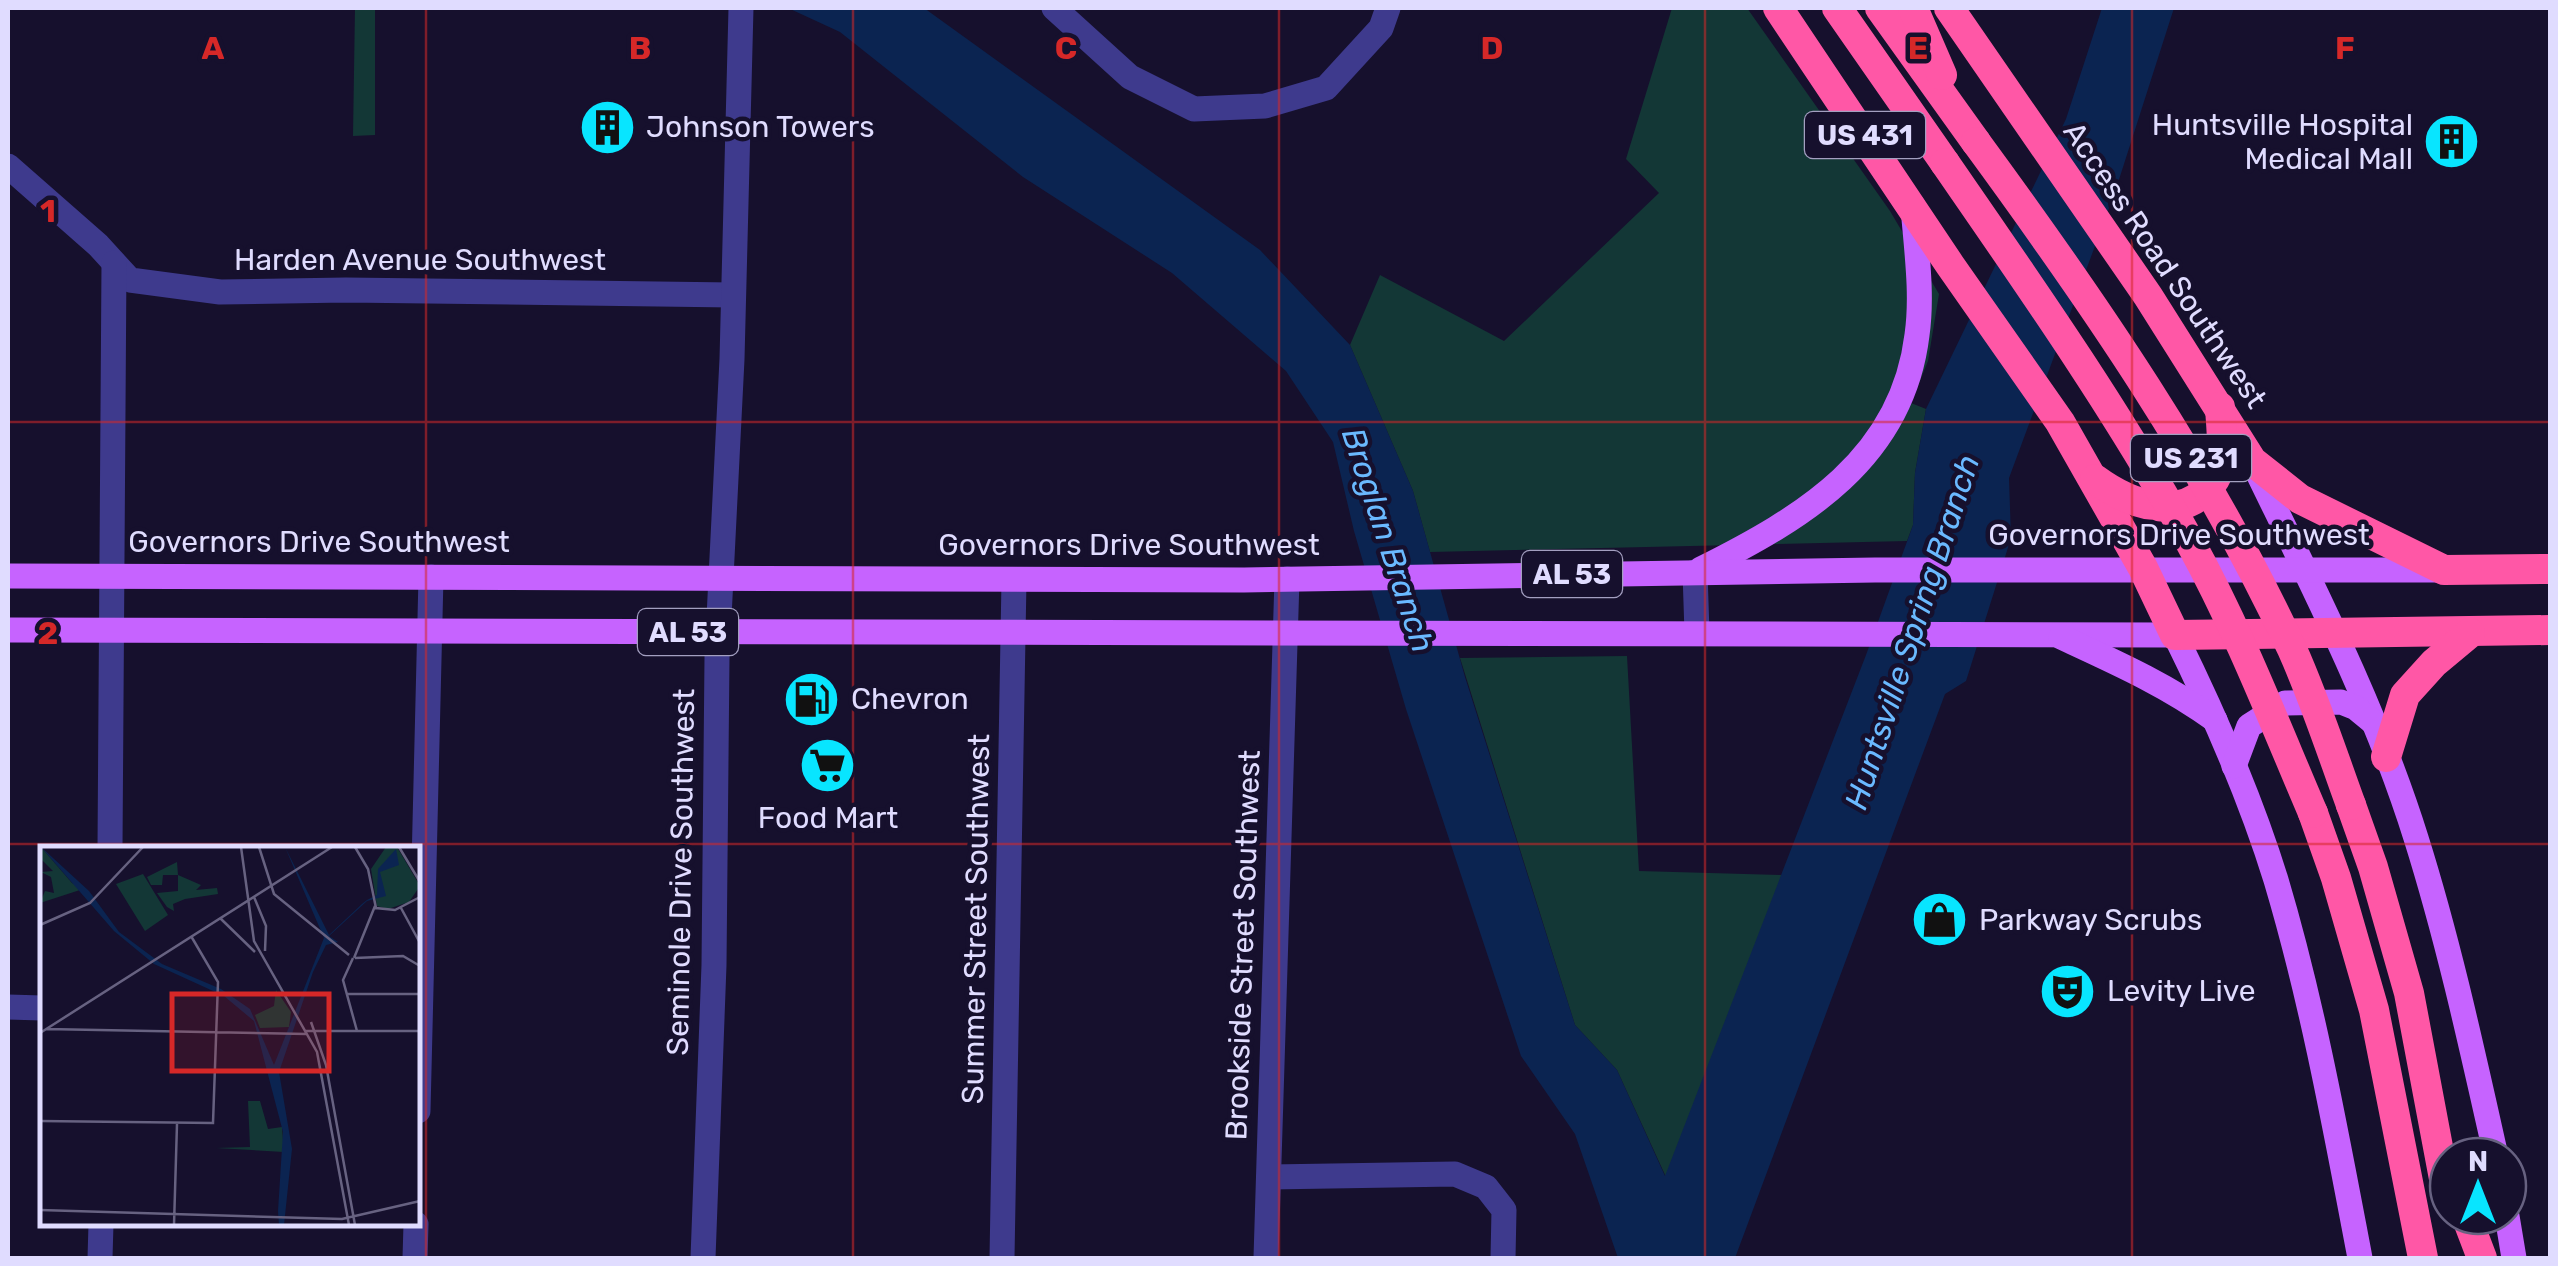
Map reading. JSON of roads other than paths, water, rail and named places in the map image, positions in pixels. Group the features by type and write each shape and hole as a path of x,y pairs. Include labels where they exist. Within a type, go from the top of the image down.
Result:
{"highway":[{"name":"US 431","path":"1778,8 2060,422 2143,568 2175,635"},
{"name":"US 231","path":"1837,8 2018,268 2172,510 2244,650 2336,878 2374,1010 2423,1258"},
{"name":"US 231","path":"1880,8 2068,267 2190,456 2293,652 2387,914 2409,993 2439,1136"},
{"path":"1913,8 1969,133"},
{"name":"Access Road Southwest","path":"1949,8 2148,296 2252,462"},
{"path":"2088,474 2139,505 2155,508 2196,496 2216,478 2220,461 2220,407"},
{"path":"2252,462 2300,499 2444,570"},
{"name":"Governors Drive Southwest","path":"2444,570 2550,569"},
{"path":"2175,635 2550,630"},
{"path":"2386,757 2405,695 2434,663 2470,633"},
{"path":"2406,1164 2408,1258"}],"main road":[{"path":"1695,572 1744,548 1805,510 1846,477 1875,444 1898,408 1912,368 1918,332 1913,206"},
{"name":"Access Road Southwest","path":"2252,462 2338,634 2415,835 2448,940 2492,1136"},
{"name":"Governors Drive Southwest","path":"8,576 1287,580 1875,570 2444,570"},
{"name":"AL 53","path":"8,630 1013,634 2049,632"},
{"path":"2049,632 2175,635 2218,723 2275,877 2304,980 2360,1258"},
{"path":"2049,632 2180,694 2218,723"},
{"path":"2234,766 2250,726 2285,703 2341,702 2373,722"}],"street":[{"name":"Seminole Drive Southwest","path":"704,1258 714,965 718,632 734,295 741,8"},
{"path":"1054,8 1130,78 1194,109 1265,106 1326,88 1381,28 1388,8"},
{"name":"Harden Avenue Southwest","path":"8,166 130,280 220,292 734,295"},
{"path":"110,846 114,263"},
{"path":"1695,572 1697,633"},
{"path":"420,1037 431,578"},
{"name":"Summer Street Southwest","path":"1002,1258 1014,580"},
{"name":"Brookside Street Southwest","path":"1266,1258 1287,580"},
{"path":"8,1006 40,1008"},
{"path":"1269,1177 1455,1174 1486,1187 1504,1210 1503,1258"},
{"path":"100,1258 101,1226"},
{"path":"415,1258 416,1226"}],"water":[{"path":"788,8 924,8 1260,250 1350,345 1413,491 1465,677 1575,1025 1617,1070 1665,1176 1913,525 1915,473 1926,409 2066,119 2102,8 2174,8 2115,192 2009,478 2011,538 1966,681 1945,694 1735,1258 1618,1258 1575,1134 1521,1056 1406,709 1354,531 1333,442 1286,371 1172,273 1023,177 840,32"}],"place":[{"name":"Johnson Towers","path":"607,127"},
{"name":"Huntsville Hospital Medical Mall","path":"2452,142"},
{"name":"Chevron","path":"812,699"},
{"name":"Food Mart","path":"828,766"},
{"name":"Parkway Scrubs","path":"1940,920"},
{"name":"Levity Live","path":"2068,991"}],"water label":[{"name":"Broglan Branch","path":"1388,540"},
{"name":"Huntsville Spring Branch","path":"1912,632"}]}
